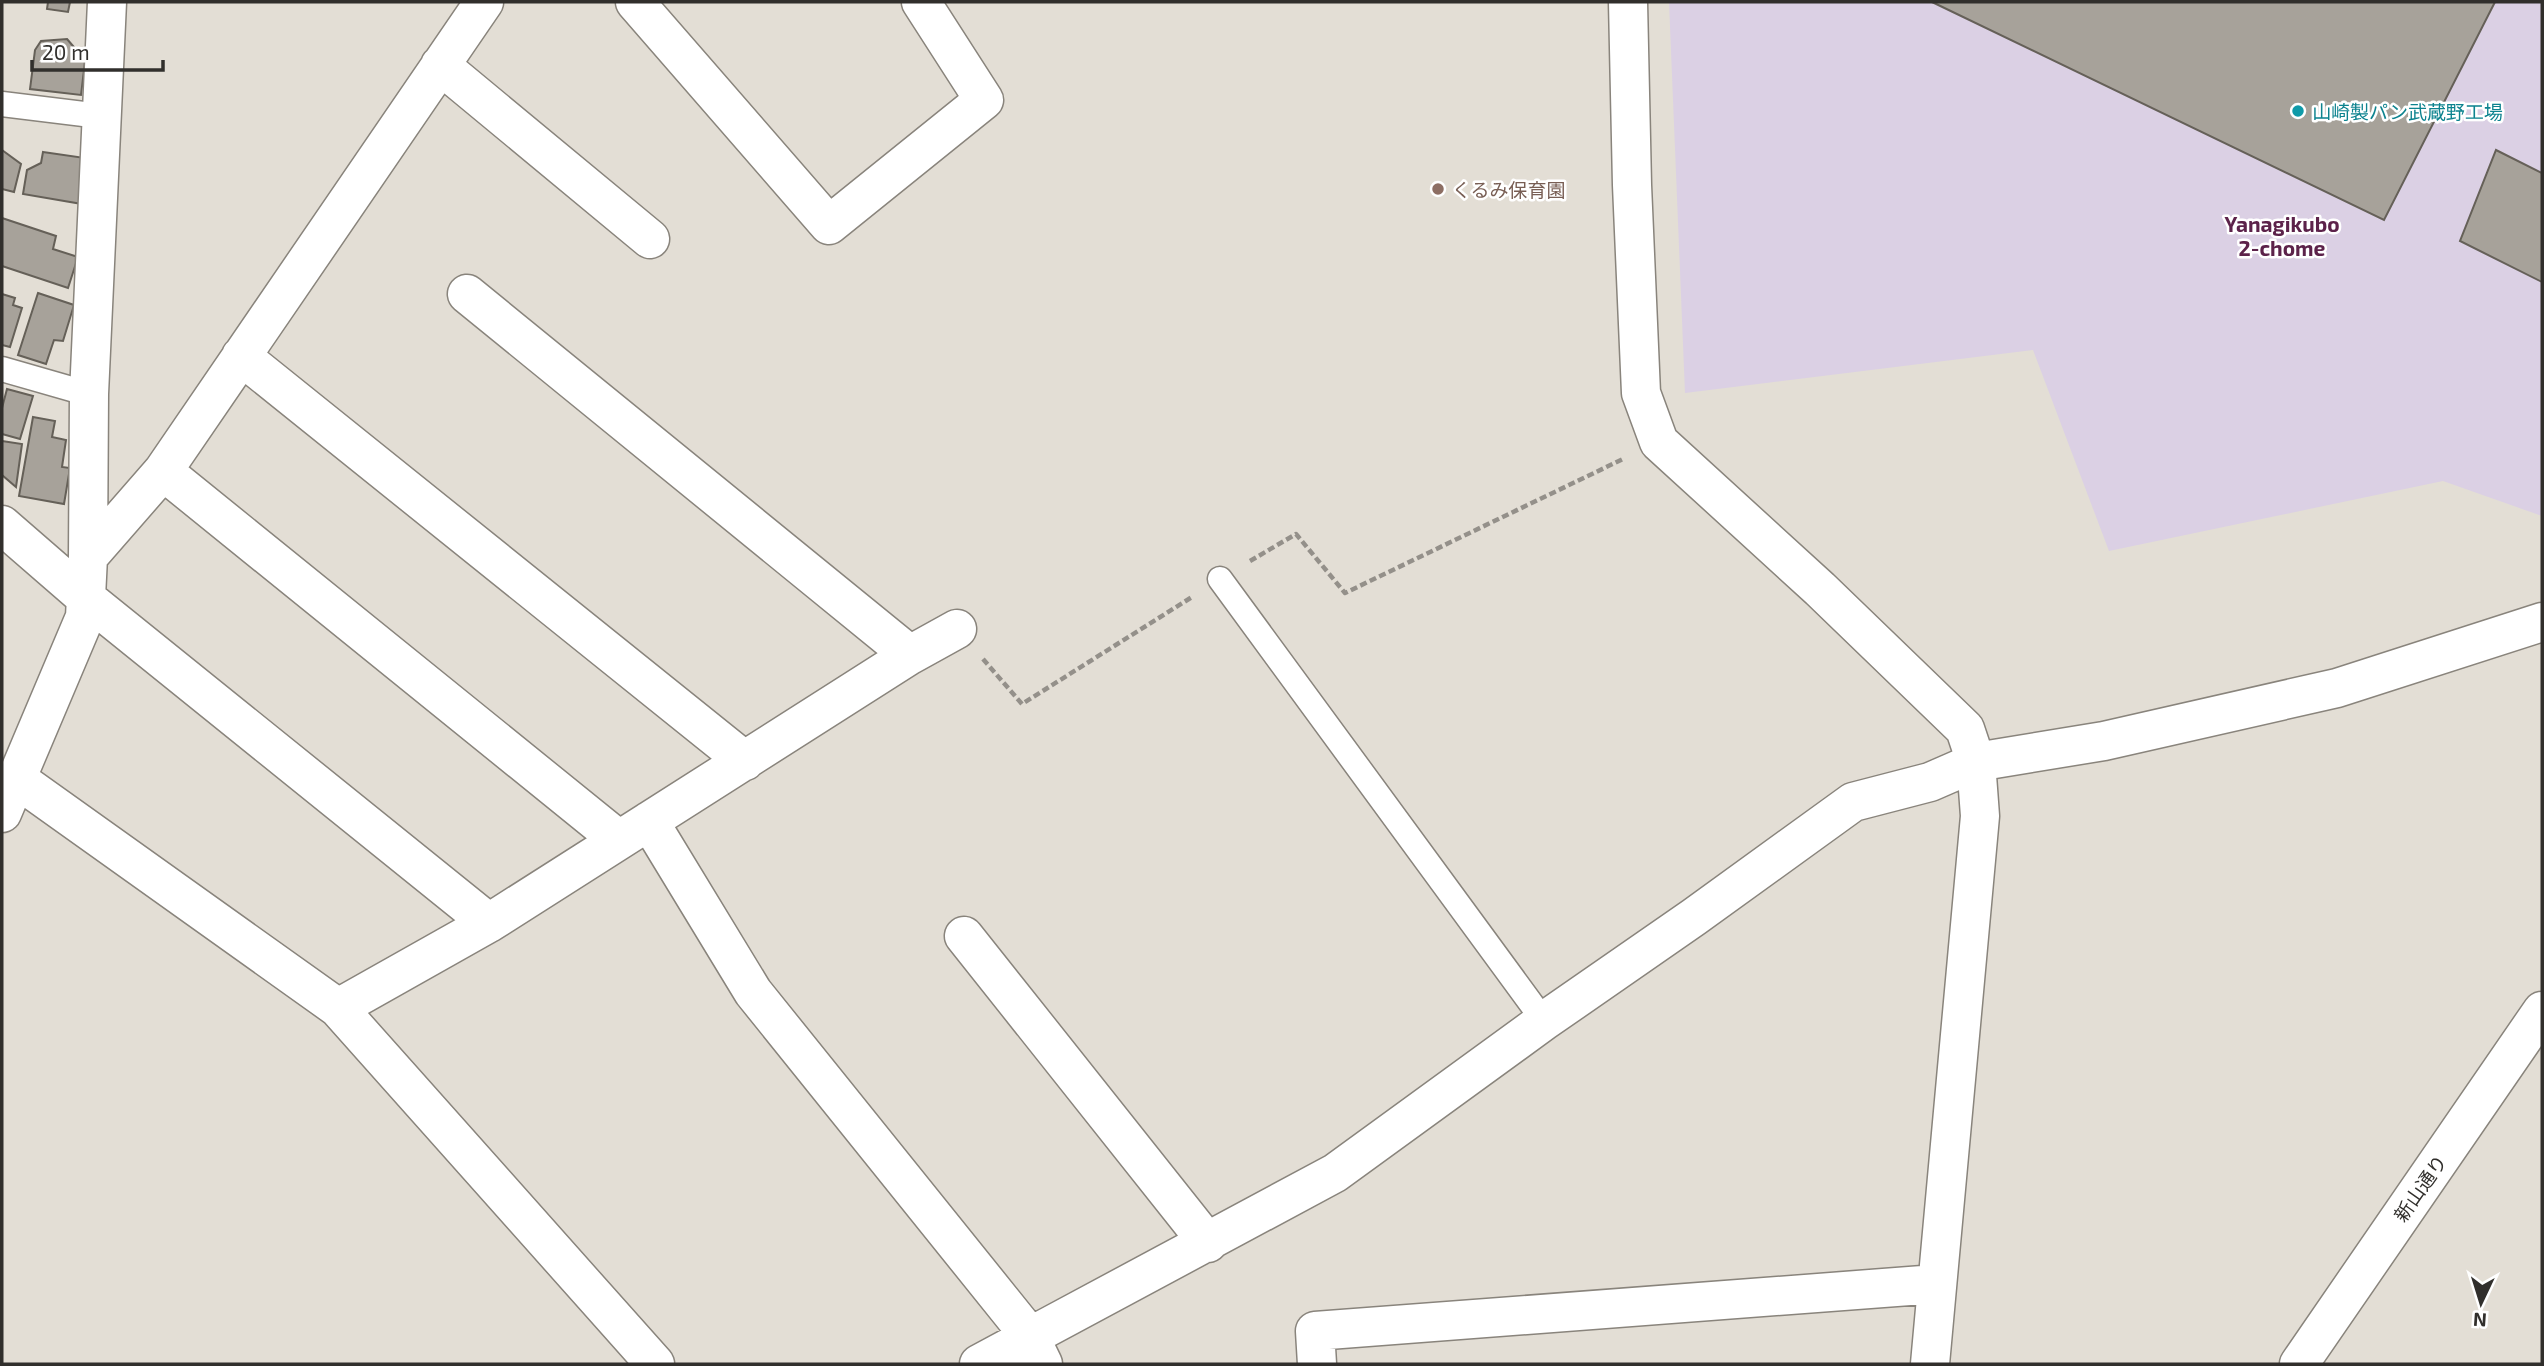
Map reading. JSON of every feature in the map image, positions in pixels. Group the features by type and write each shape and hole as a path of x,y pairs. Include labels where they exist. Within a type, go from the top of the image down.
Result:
{"street":[{"path":"2,813 85,617 89,394 107,2"},
{"path":"88,557 163,471 484,2"},
{"path":"635,2 830,225 984,100 921,2"},
{"path":"1628,2 1632,185 1642,393 1659,442 1820,589 1965,729 1976,762 1980,816 1930,1364"},
{"path":"440,65 650,239"},
{"path":"467,294 910,655"},
{"path":"241,356 745,761"},
{"path":"163,471 634,831 753,992 1036,1350"},
{"path":"2,525 86,598 489,923"},
{"path":"979,1364 1036,1350 1208,1243 1335,1173 1853,802 1930,782 1976,762 2104,741 2337,688 2542,622"},
{"path":"338,1008 489,923 910,655 957,629"},
{"path":"17,779 338,1008 654,1364"},
{"path":"964,936 1208,1243"},
{"name":"新山通り","path":"2299,1364 2542,1011"},
{"path":"1317,1364 1315,1331 1936,1284"}],"lane":[{"path":"2,104 100,116"},
{"path":"2,369 89,394"},
{"path":"1220,579 1544,1021"}],"path":[{"path":"957,629 1021,704 1296,534 1345,593 1659,442"}],"shaded area":[{"name":"山崎製パン武蔵野工場","path":"1669,2 2542,2 2542,516 2443,481 2109,551 2033,350 1685,393"}],"building":[{"path":"48,2 70,2 68,12 47,9"},
{"name":"山崎製パン武蔵野工場","path":"1932,2 2495,2 2384,220"},
{"path":"67,39 79,53 86,53 81,95 30,89 35,50 41,41"},
{"path":"2,150 21,164 14,192 2,189"},
{"path":"2496,150 2542,173 2542,282 2460,241"},
{"path":"43,152 85,158 82,204 23,194 27,170 41,163"},
{"path":"2,218 56,236 53,249 78,257 68,288 2,266"},
{"path":"38,293 74,305 63,341 54,340 46,364 18,355"},
{"path":"2,294 15,298 13,305 22,308 10,347 2,345"},
{"path":"7,389 33,396 20,439 2,434 2,408"},
{"path":"33,417 55,421 52,437 66,440 62,467 70,468 64,504 19,496"},
{"path":"2,441 22,444 16,487 2,475"}],"place":[{"name":"山崎製パン武蔵野工場","path":"2298,111"},
{"name":"くるみ保育園","path":"1438,189"}],"district":[{"name":"Yanagikubo 2-chome","path":"2282,235"}]}
